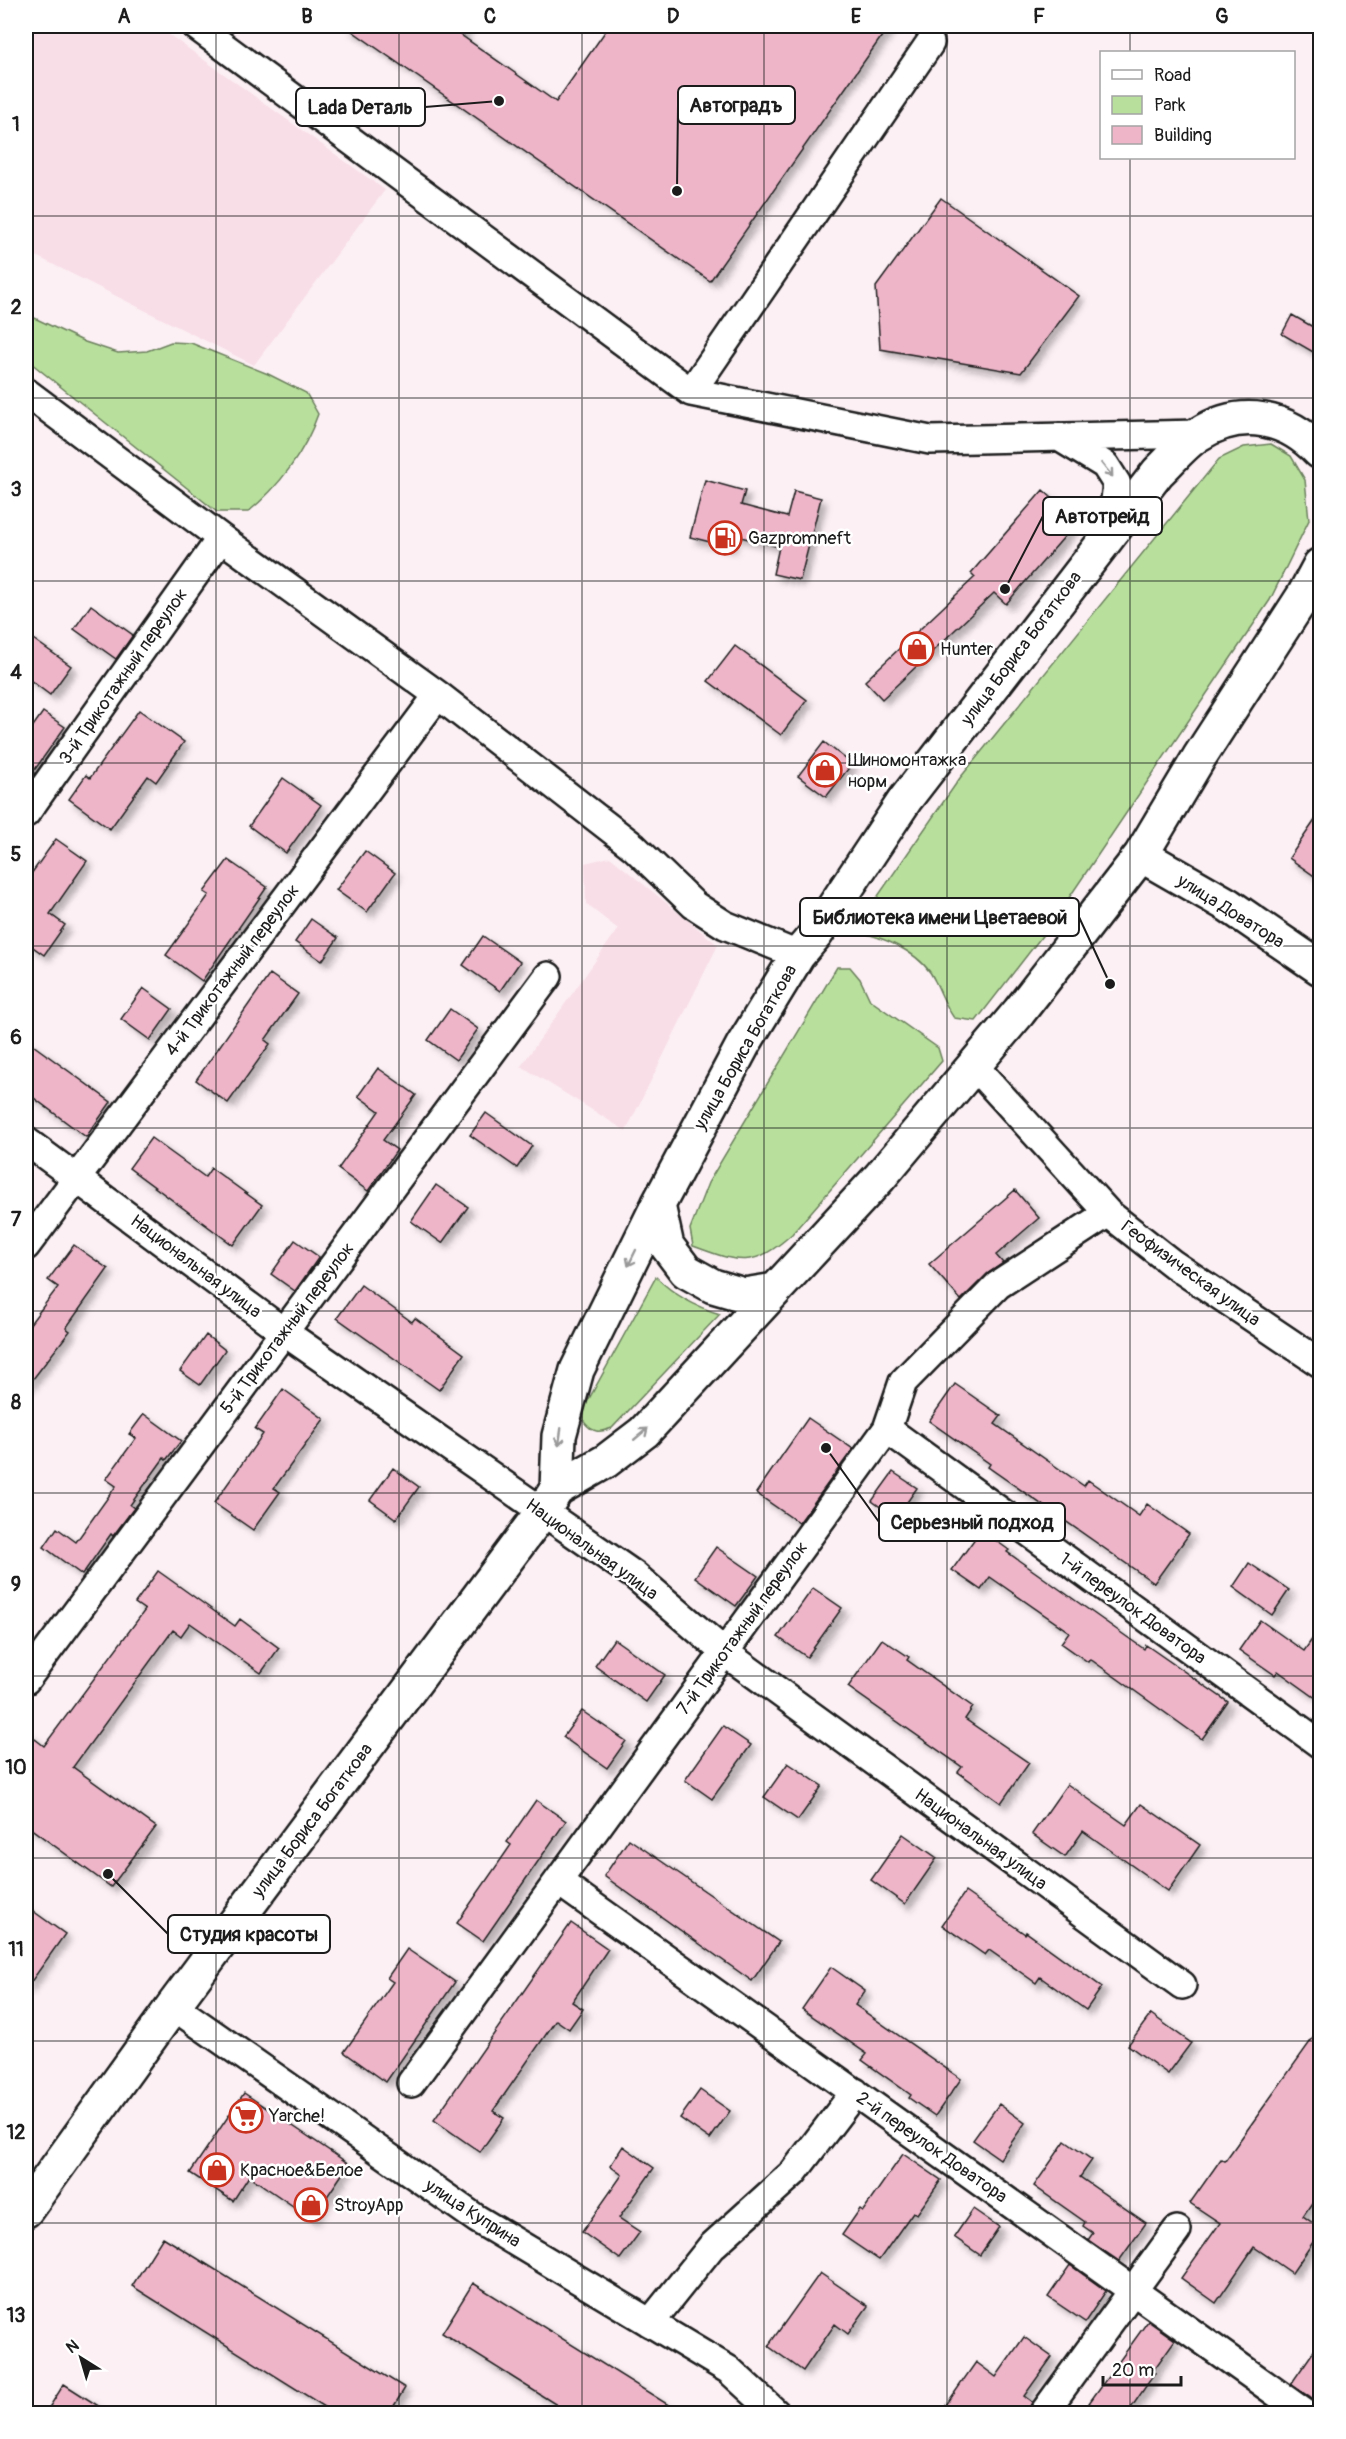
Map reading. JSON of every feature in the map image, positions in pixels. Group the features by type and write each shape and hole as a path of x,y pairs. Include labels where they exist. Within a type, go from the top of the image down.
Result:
{"main road":[{"name":"улица Бориса Богаткова","path":"549,1501 559,1436 577,1370 658,1205 743,1045 798,955 816,934 905,800 1158,472 1198,434 1238,418 1266,420 1291,428 1310,441 1320,452"},
{"name":"улица Бориса Богаткова","path":"26,2210 173,2006 549,1501 644,1432 880,1177 974,1066 1141,855 1200,756 1304,595 1320,565"},
{"name":"улица Доватора","path":"1141,855 1228,905 1320,968"},
{"path":"658,1205 668,1246 686,1271 713,1286 744,1294 775,1290"}],"street":[{"path":"196,26 691,392 930,440 1198,434"},
{"path":"691,392 930,43"},
{"path":"26,392 221,538 438,695 634,848 694,905 725,925 798,955"},
{"path":"1059,437 1105,465 1117,484 1111,532"},
{"name":"3-й Трикотажный переулок","path":"26,813 221,538"},
{"name":"4-й Трикотажный переулок","path":"26,1246 438,695"},
{"name":"5-й Трикотажный переулок","path":"26,1680 548,976"},
{"name":"Геофизическая улица","path":"974,1066 1108,1213 1173,1264 1320,1363"},
{"name":"Национальная улица","path":"26,1141 284,1332 549,1501 724,1652 1182,1985"},
{"name":"7-й Трикотажный переулок","path":"411,2083 887,1429 903,1383 998,1285 1108,1213"},
{"name":"1-й переулок Доватора","path":"887,1429 1320,1744"},
{"name":"2-й переулок Доватора","path":"558,1881 1306,2414"},
{"name":"улица Куприна","path":"173,2006 477,2219 729,2370 777,2414"},
{"path":"650,2322 711,2247 794,2173 855,2092"},
{"path":"1043,2414 1177,2230"}],"shaded area":[{"path":"26,26 157,26 385,190 254,365 26,251"},
{"path":"610,857 718,945 626,1131 521,1066 618,929 586,904 585,863"}],"green space":[{"path":"26,314 85,342 118,353 147,351 171,342 191,343 268,374 306,393 318,414 313,428 290,468 248,512 217,512 26,359"},
{"path":"1271,444 1291,456 1305,480 1309,520 1270,600 1052,923 976,1021 954,1018 930,972 923,964 897,945 867,934 862,919 960,778 1219,459 1244,447"},
{"path":"837,967 850,967 860,979 870,1000 938,1048 942,1061 792,1234 778,1245 756,1258 745,1260 722,1256 693,1246 690,1229 708,1183"},
{"path":"656,1277 685,1299 720,1314 612,1428 593,1430 584,1422 584,1408"}],"building":[{"path":"345,26 467,26 461,35 556,102 609,26 889,26 710,281"},
{"path":"941,198 1079,296 1021,373 880,349 876,287"},
{"path":"1292,315 1320,331 1320,356 1282,334"},
{"path":"705,480 745,491 741,505 787,517 794,491 821,498 800,580 773,574 779,547 733,535 730,547 690,537"},
{"path":"1043,490 1078,521 1006,604 994,593 882,699 865,681 975,577 971,573"},
{"path":"91,605 133,635 116,659 74,629"},
{"path":"26,634 71,666 50,695 26,677"},
{"path":"735,646 807,700 781,735 708,681"},
{"path":"139,710 184,742 156,782 148,776 110,829 69,799 86,775 90,778"},
{"path":"43,712 65,727 26,782 26,736"},
{"name":"Шиномонтажка норм","path":"824,742 852,764 826,797 798,776"},
{"path":"283,778 321,805 286,853 249,826"},
{"path":"1320,813 1320,880 1289,858"},
{"path":"56,839 87,861 50,914 65,925 44,955 26,942 26,881"},
{"path":"365,851 395,873 367,912 336,890"},
{"path":"228,860 267,887 202,981 166,955 209,895 204,892"},
{"path":"311,919 338,938 322,961 295,942"},
{"path":"483,936 520,962 500,991 463,965"},
{"path":"270,974 298,994 265,1040 270,1044 228,1103 196,1080"},
{"path":"143,988 172,1009 150,1040 121,1019"},
{"path":"450,1009 478,1029 456,1060 428,1040"},
{"path":"26,1040 111,1102 86,1137 26,1092"},
{"path":"378,1068 416,1095 383,1140 397,1150 368,1191 338,1169 379,1111 358,1096"},
{"path":"486,1113 532,1146 517,1168 470,1135"},
{"path":"151,1138 205,1177 211,1168 262,1205 233,1245 129,1168"},
{"path":"436,1185 468,1207 442,1243 411,1221"},
{"path":"1015,1190 1039,1218 996,1255 1003,1263 987,1274 961,1300 929,1264"},
{"path":"295,1240 319,1257 295,1291 271,1274"},
{"path":"74,1245 108,1269 66,1328 70,1331 26,1388 26,1329 58,1287 48,1280"},
{"path":"361,1285 412,1322 415,1318 464,1354 439,1390 337,1318"},
{"path":"206,1335 225,1350 200,1385 180,1371"},
{"path":"955,1384 1001,1416 995,1424 1084,1486 1088,1480 1139,1516 1147,1504 1189,1534 1154,1583 988,1467 990,1464 929,1421"},
{"path":"283,1389 324,1419 274,1488 280,1492 253,1530 214,1503 263,1434 255,1429"},
{"path":"144,1414 181,1441 166,1460 164,1458 130,1505 134,1508 113,1536 111,1534 82,1575 44,1547 57,1528 76,1542 116,1486 106,1479 136,1438 129,1434"},
{"path":"808,1418 853,1449 799,1523 756,1493"},
{"path":"393,1468 419,1487 396,1519 370,1500"},
{"path":"893,1472 917,1488 896,1518 872,1501"},
{"path":"981,1530 1009,1550 1007,1552 1144,1649 1146,1645 1228,1702 1202,1739 1090,1659 1088,1662 1061,1643 1069,1632 990,1577 981,1590 952,1570"},
{"path":"716,1547 758,1576 736,1606 695,1577"},
{"path":"1249,1563 1289,1590 1272,1615 1233,1587"},
{"path":"158,1571 235,1626 240,1619 279,1648 261,1673 190,1623 181,1636 173,1630 73,1767 156,1827 111,1887 26,1825 26,1732 44,1746 145,1610 135,1603"},
{"path":"813,1588 842,1608 807,1657 778,1637"},
{"path":"1260,1620 1304,1651 1320,1628 1320,1701 1278,1671 1275,1675 1239,1650"},
{"path":"614,1639 665,1675 646,1702 595,1666"},
{"path":"882,1639 909,1657 907,1660 973,1707 965,1719 1029,1763 1001,1803 958,1772 962,1767 848,1687"},
{"path":"582,1711 626,1741 607,1768 563,1737"},
{"path":"723,1726 751,1745 712,1799 685,1780"},
{"path":"788,1763 822,1786 798,1820 764,1797"},
{"path":"1067,1784 1126,1825 1141,1804 1200,1845 1168,1891 1083,1831 1065,1857 1032,1834"},
{"path":"536,1800 566,1821 483,1941 457,1923 511,1845 507,1842"},
{"path":"903,1834 937,1858 905,1904 871,1880"},
{"path":"629,1839 779,1942 752,1981 604,1876"},
{"path":"965,1892 1025,1934 1026,1932 1102,1987 1086,2010 1040,1977 1036,1983 989,1950 985,1955 942,1925"},
{"path":"26,1906 65,1934 26,1989"},
{"path":"571,1923 608,1949 572,2002 583,2009 569,2029 556,2020 493,2111 504,2118 480,2152 434,2120"},
{"path":"407,1949 455,1982 386,2082 344,2052 393,1982 387,1978"},
{"path":"831,1967 865,1991 855,2005 961,2079 935,2116 909,2098 911,2095 862,2060 867,2054 802,2009"},
{"path":"1151,2014 1191,2043 1168,2074 1128,2045"},
{"path":"1320,2028 1320,2191 1303,2216 1320,2228 1320,2232 1292,2273 1254,2247 1216,2303 1181,2278 1220,2223 1190,2203 1221,2159 1225,2161"},
{"path":"700,2090 730,2111 710,2139 680,2118"},
{"path":"244,2093 349,2164 312,2219 249,2176 233,2201 190,2173"},
{"path":"999,2104 1025,2123 1000,2159 973,2140"},
{"path":"1065,2141 1092,2160 1080,2177 1146,2223 1119,2261 1088,2240 1093,2233 1083,2226 1085,2222 1034,2186"},
{"path":"623,2146 654,2168 619,2218 640,2232 620,2259 582,2232 622,2175 610,2166"},
{"path":"903,2154 941,2180 917,2214 913,2212 879,2260 842,2235 860,2209 863,2211"},
{"path":"973,2209 999,2227 980,2255 954,2237"},
{"path":"163,2237 405,2388 389,2414 336,2414 132,2286"},
{"path":"1070,2265 1106,2291 1085,2322 1048,2297"},
{"path":"820,2273 868,2306 848,2334 835,2324 803,2371 768,2346"},
{"path":"473,2283 683,2414 571,2414 442,2333"},
{"path":"1148,2321 1175,2340 1152,2372 1155,2373 1127,2414 1105,2414 1089,2403"},
{"path":"1024,2337 1052,2357 1024,2396 1032,2402 1027,2414 958,2414 946,2405 976,2362 996,2377"},
{"path":"1320,2342 1320,2408 1315,2401 1291,2384"},
{"path":"64,2384 111,2414 45,2414"}],"place":[{"name":"Lada Dеталь","path":"499,101"},
{"name":"Автоградъ","path":"677,191"},
{"name":"Gazpromneft","path":"725,538"},
{"name":"Автотрейд","path":"1005,589"},
{"name":"Hunter","path":"917,649"},
{"name":"Шиномонтажка норм","path":"825,770"},
{"name":"Библиотека имени Цветаевой","path":"1110,984"},
{"name":"Серьезный подход","path":"826,1448"},
{"name":"Студия красоты","path":"108,1874"},
{"name":"Yarche!","path":"246,2116"},
{"name":"Красное&Белое","path":"217,2170"},
{"name":"StroyApp","path":"311,2205"}]}
